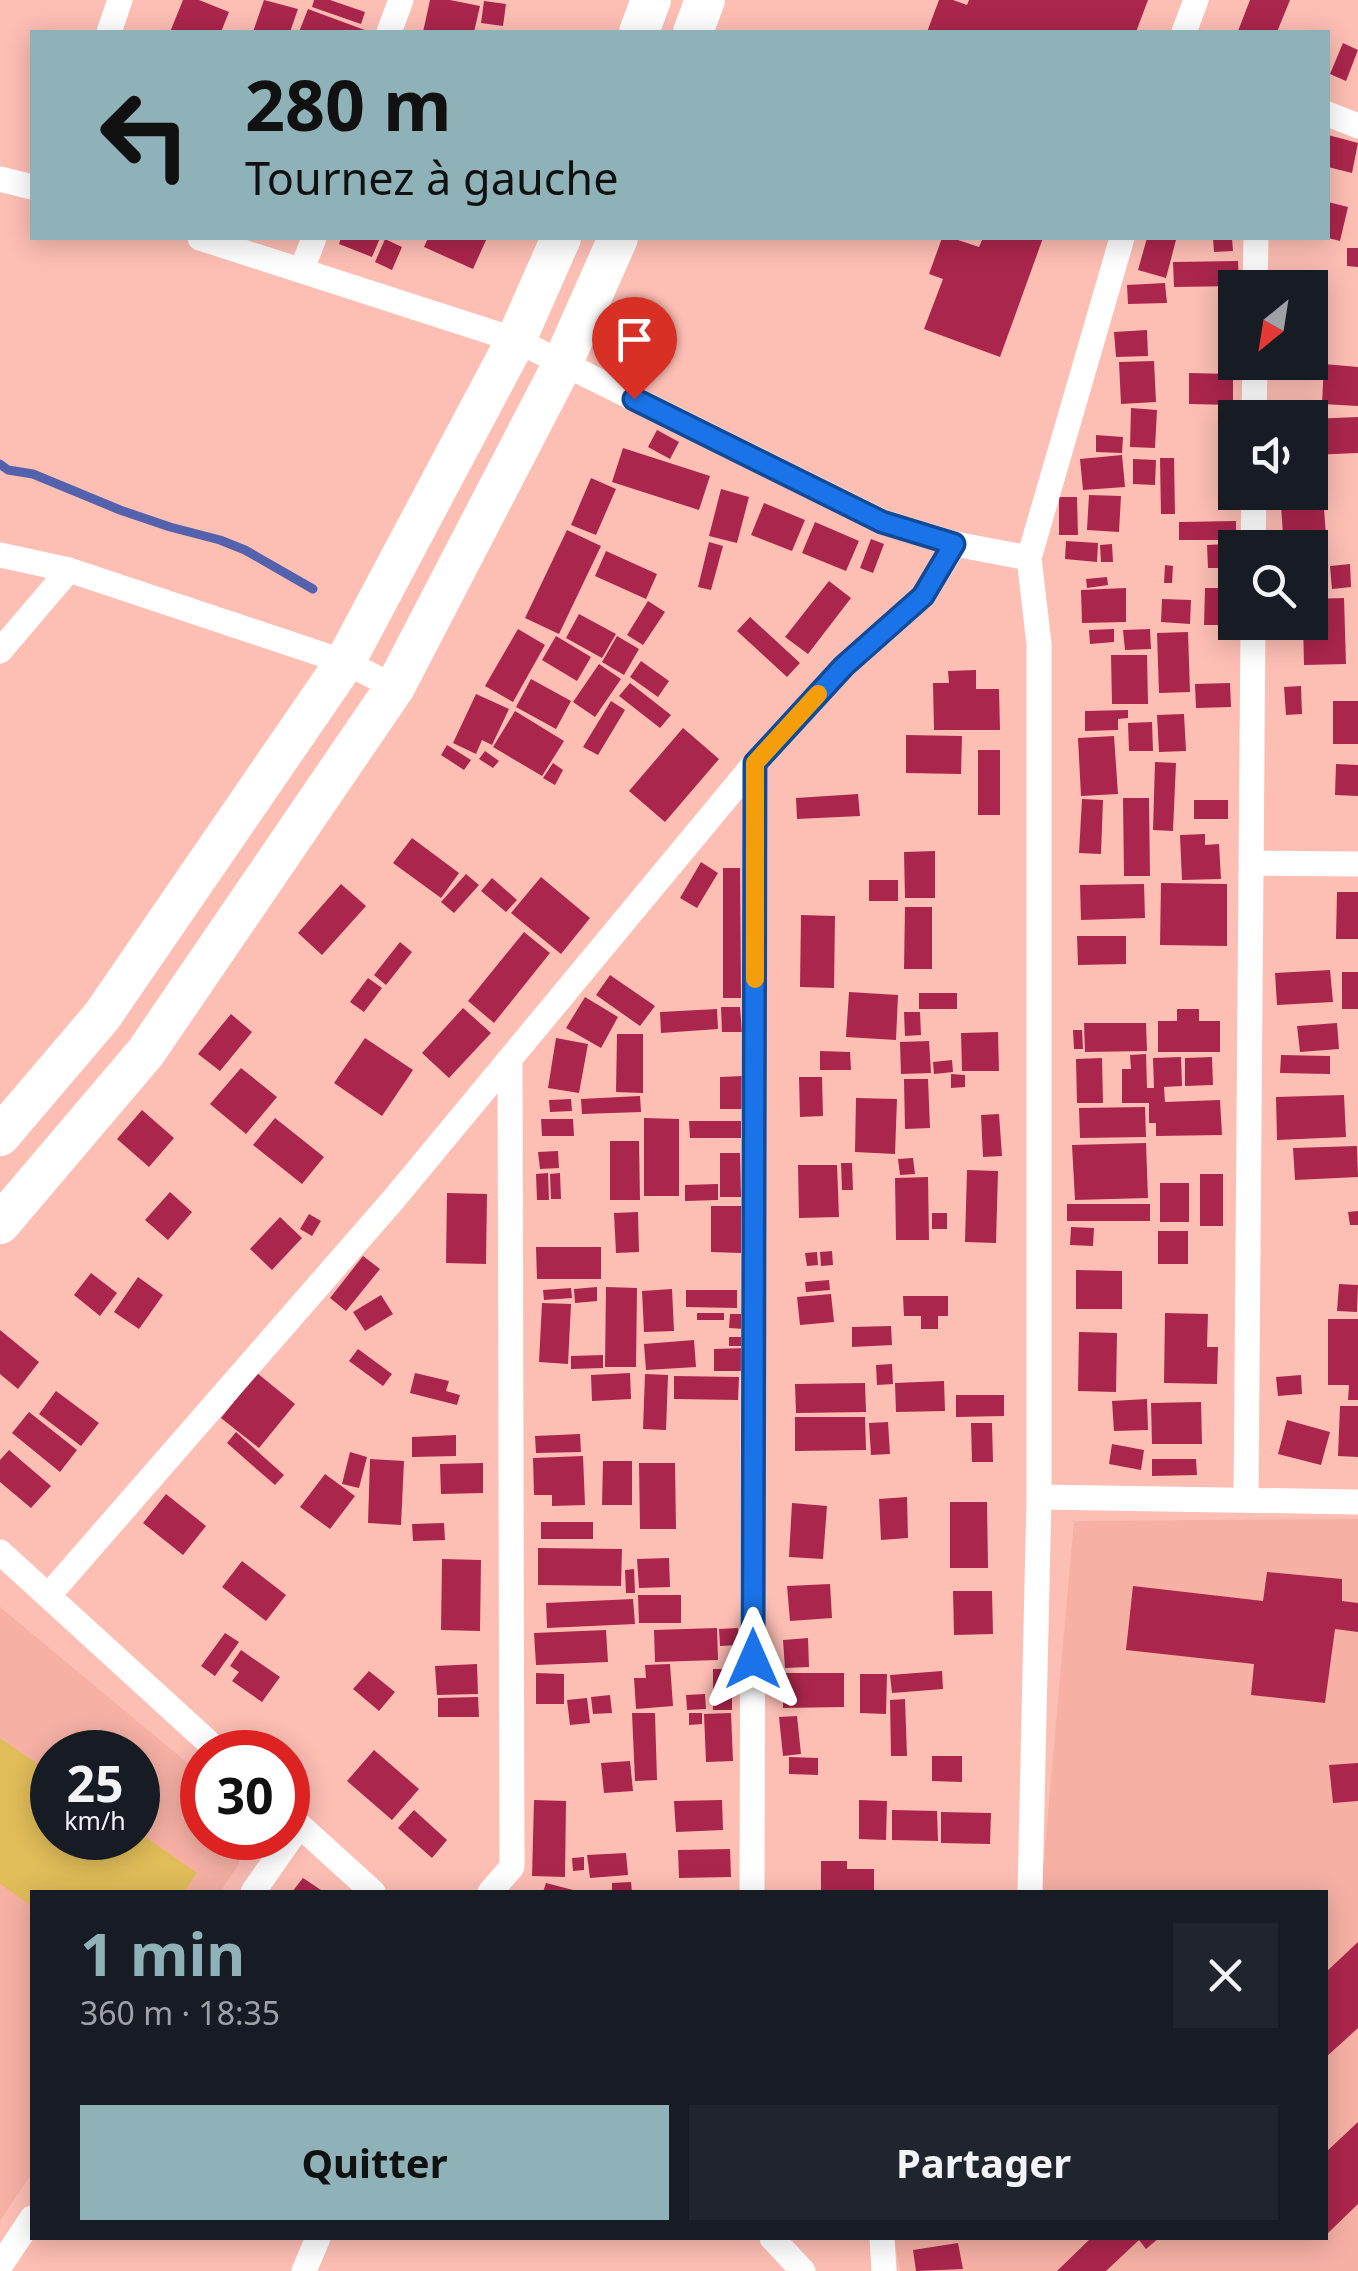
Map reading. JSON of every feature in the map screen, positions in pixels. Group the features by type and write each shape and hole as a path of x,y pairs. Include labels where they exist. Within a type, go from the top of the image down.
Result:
{"highway":[{"path":"640,30 651,0"},
{"path":"694,30 705,0"},
{"path":"0,1136 102,1016 345,662 516,340 560,240"},
{"path":"0,1224 146,1052 394,687 563,364 617,240"}],"street":[{"path":"110,30 120,0"},
{"path":"390,30 401,0"},
{"path":"1185,30 1196,0"},
{"path":"1330,115 1358,126"},
{"path":"0,179 30,186"},
{"path":"207,240 516,340 882,522 954,544 1029,558"},
{"path":"302,269 313,240"},
{"path":"1030,1890 1039,1497 1039,644 1029,558 1121,240"},
{"path":"1255,270 1256,240"},
{"path":"48,1596 393,1200 755,763 844,666 923,596 954,544"},
{"path":"0,556 69,570 345,662 394,687"},
{"path":"0,651 69,570"},
{"path":"1246,1500 1253,640"},
{"path":"752,1890 755,763"},
{"path":"1251,864 1358,864"},
{"path":"492,1890 512,1867 510,1060"},
{"path":"1039,1497 1358,1502"},
{"path":"0,1552 195,1730"},
{"path":"310,1835 370,1890"},
{"path":"255,1890 271,1860"},
{"path":"0,2266 30,2221"},
{"path":"304,2271 317,2240"},
{"path":"774,2240 803,2271"},
{"path":"882,2240 884,2271"}],"shaded area":[{"path":"1358,1519 1358,2271 900,2271 894,2240 1328,2240 1328,1890 1041,1890 1074,1521"},
{"path":"0,1607 148,1730 30,1730 30,1860 160,1860 160,1740 180,1757 180,1860 239,1860 221,1890 30,1890 30,2176 0,2221"},
{"path":"0,1738 30,1759 30,1860 160,1860 160,1847 197,1873 185,1890 30,1890 30,1905 0,1884"}],"building":[{"path":"183,0 199,0 229,12 222,30 171,30"},
{"path":"264,0 298,9 291,30 254,30"},
{"path":"314,0 330,0 365,12 361,24 312,7"},
{"path":"430,0 480,6 474,30 423,30"},
{"path":"939,0 967,5 969,0 1148,0 1137,30 928,30"},
{"path":"1250,0 1290,0 1278,30 1238,30"},
{"path":"484,1 506,4 503,26 481,23"},
{"path":"308,9 365,30 300,30"},
{"path":"1343,43 1358,50 1346,81 1330,74"},
{"path":"1330,136 1358,143 1352,173 1330,168"},
{"path":"1330,202 1348,207 1340,241 1330,238"},
{"path":"340,240 379,240 372,257 339,244"},
{"path":"385,240 402,247 392,270 375,262"},
{"path":"427,240 486,240 473,269 424,247"},
{"path":"941,240 958,240 979,247 982,240 1042,240 1000,357 924,329 943,279 929,274"},
{"path":"1146,240 1176,240 1166,278 1138,270"},
{"path":"1213,240 1232,240 1233,251 1214,252"},
{"path":"1347,248 1358,248 1358,267 1347,266"},
{"path":"1238,261 1238,270 1218,270 1218,286 1174,287 1173,262"},
{"path":"1165,283 1167,303 1128,304 1127,285"},
{"path":"1147,330 1148,356 1116,357 1114,332"},
{"path":"1154,361 1156,402 1121,404 1119,362"},
{"path":"1328,364 1358,367 1358,406 1328,404 1328,400 1322,400"},
{"path":"1189,373 1218,374 1218,380 1233,380 1233,400 1218,400 1218,405 1189,404"},
{"path":"1131,408 1157,410 1155,448 1130,447"},
{"path":"1358,417 1358,453 1328,454 1328,418"},
{"path":"657,430 679,442 670,459 648,447"},
{"path":"1096,435 1123,437 1122,453 1096,452"},
{"path":"623,448 710,476 699,510 612,482"},
{"path":"1122,455 1125,487 1083,490 1080,459"},
{"path":"1160,458 1174,458 1175,514 1161,514"},
{"path":"1133,459 1156,460 1155,485 1133,484"},
{"path":"591,478 616,489 596,535 571,525"},
{"path":"721,489 749,497 737,543 709,536"},
{"path":"1089,495 1121,496 1119,532 1087,530"},
{"path":"1059,497 1077,497 1078,535 1059,535"},
{"path":"764,503 805,520 792,551 751,535"},
{"path":"1281,510 1324,510 1326,530 1283,530"},
{"path":"1236,521 1236,530 1218,530 1218,540 1179,540 1179,522"},
{"path":"815,522 859,541 846,571 802,553"},
{"path":"567,530 601,546 559,634 525,618"},
{"path":"871,539 884,544 873,573 860,568"},
{"path":"1066,541 1098,543 1097,562 1065,559"},
{"path":"709,542 723,546 711,590 698,587"},
{"path":"1112,544 1113,562 1101,562 1100,545"},
{"path":"1218,544 1218,568 1208,568 1207,545"},
{"path":"606,551 657,574 646,599 595,576"},
{"path":"1350,564 1351,587 1332,589 1330,566"},
{"path":"1165,565 1173,566 1172,583 1164,583"},
{"path":"1107,577 1108,585 1087,588 1086,579"},
{"path":"829,581 851,598 808,654 785,637"},
{"path":"1126,588 1126,622 1082,623 1081,590"},
{"path":"1205,588 1218,588 1218,625 1204,625"},
{"path":"1328,598 1344,598 1346,664 1304,665 1303,640 1328,640"},
{"path":"1162,599 1191,600 1190,624 1161,622"},
{"path":"648,601 665,612 643,645 627,635"},
{"path":"579,614 616,634 602,658 566,638"},
{"path":"750,617 800,663 787,677 737,631"},
{"path":"518,629 545,645 513,702 485,686"},
{"path":"1114,629 1114,642 1090,644 1089,630"},
{"path":"1150,629 1151,649 1125,650 1123,630"},
{"path":"1188,632 1190,692 1159,693 1157,633"},
{"path":"556,636 591,657 577,681 542,660"},
{"path":"617,636 639,649 624,675 602,662"},
{"path":"1111,655 1147,655 1148,704 1112,704"},
{"path":"641,661 669,681 658,697 630,677"},
{"path":"599,664 621,679 595,717 573,702"},
{"path":"976,670 976,689 999,689 1000,730 934,730 933,683 949,683 948,671"},
{"path":"531,679 571,701 556,729 516,707"},
{"path":"630,683 671,715 660,728 619,696"},
{"path":"1230,683 1231,707 1196,708 1195,684"},
{"path":"1301,686 1302,714 1286,715 1284,687"},
{"path":"476,694 509,709 492,745 482,740 476,754 453,743"},
{"path":"611,701 625,710 598,755 583,747"},
{"path":"1333,701 1358,701 1358,744 1333,744"},
{"path":"1128,710 1128,718 1118,719 1118,730 1085,731 1085,711"},
{"path":"515,711 564,741 542,776 493,747"},
{"path":"1184,714 1186,751 1159,752 1157,715"},
{"path":"1152,722 1153,751 1129,751 1128,723"},
{"path":"683,728 719,759 665,822 629,791"},
{"path":"906,735 962,736 961,774 906,773"},
{"path":"1114,736 1118,794 1081,796 1078,738"},
{"path":"447,745 471,760 464,770 441,755"},
{"path":"978,750 1000,750 1000,815 978,815"},
{"path":"485,751 499,761 493,768 479,759"},
{"path":"1155,762 1176,763 1173,831 1153,830"},
{"path":"553,763 563,770 555,785 543,778"},
{"path":"1336,764 1358,765 1358,796 1335,795"},
{"path":"858,794 860,816 797,819 796,798"},
{"path":"1123,798 1149,798 1150,876 1124,876"},
{"path":"1082,799 1103,800 1101,854 1079,853"},
{"path":"1194,800 1228,800 1228,819 1194,819"},
{"path":"1205,834 1205,845 1219,844 1221,879 1182,880 1180,835"},
{"path":"412,838 459,873 441,898 393,863"},
{"path":"935,851 935,898 905,898 904,852"},
{"path":"701,862 718,873 697,908 680,898"},
{"path":"723,868 740,868 741,998 723,998"},
{"path":"466,874 479,885 454,913 441,902"},
{"path":"541,877 590,918 561,954 511,913"},
{"path":"492,878 517,900 506,912 481,891"},
{"path":"869,880 898,880 898,901 869,901"},
{"path":"1161,883 1227,884 1227,946 1160,945"},
{"path":"341,884 366,906 322,955 298,933"},
{"path":"1144,884 1145,918 1081,920 1080,885"},
{"path":"1337,892 1358,892 1358,939 1336,939"},
{"path":"905,907 932,907 932,969 904,969"},
{"path":"801,915 835,916 834,988 800,987"},
{"path":"524,932 550,953 494,1023 468,1001"},
{"path":"1077,936 1126,936 1126,964 1078,965"},
{"path":"400,942 412,952 386,985 374,975"},
{"path":"1330,970 1333,1002 1277,1005 1275,973"},
{"path":"1342,972 1358,972 1358,1009 1342,1009"},
{"path":"610,975 655,1006 640,1026 596,995"},
{"path":"368,978 382,988 364,1012 350,1002"},
{"path":"849,992 898,995 896,1040 846,1037"},
{"path":"919,993 957,993 957,1009 919,1009"},
{"path":"585,997 618,1017 601,1048 566,1028"},
{"path":"721,1007 740,1007 742,1032 722,1032"},
{"path":"463,1008 491,1033 449,1078 422,1053"},
{"path":"717,1009 718,1029 661,1033 660,1012"},
{"path":"1177,1009 1199,1009 1199,1021 1220,1021 1220,1052 1158,1052 1158,1021 1177,1021"},
{"path":"904,1012 920,1012 921,1035 905,1036"},
{"path":"231,1014 252,1032 220,1071 198,1054"},
{"path":"1084,1023 1146,1023 1147,1051 1085,1052"},
{"path":"1337,1023 1339,1049 1300,1052 1297,1026"},
{"path":"1073,1030 1082,1030 1083,1049 1074,1049"},
{"path":"998,1032 999,1071 962,1071 961,1033"},
{"path":"617,1034 643,1034 643,1093 616,1092"},
{"path":"365,1038 413,1070 382,1116 334,1083"},
{"path":"556,1038 588,1044 579,1093 548,1088"},
{"path":"929,1041 931,1073 901,1074 900,1042"},
{"path":"820,1051 850,1052 851,1070 820,1070"},
{"path":"1146,1054 1147,1088 1154,1088 1153,1058 1181,1057 1182,1086 1164,1087 1165,1102 1220,1100 1222,1135 1156,1136 1156,1123 1149,1123 1149,1103 1122,1103 1122,1069 1131,1069 1130,1055"},
{"path":"1281,1055 1330,1056 1330,1074 1280,1073"},
{"path":"1212,1057 1213,1085 1185,1086 1185,1058"},
{"path":"1102,1058 1103,1103 1077,1103 1076,1059"},
{"path":"952,1060 953,1072 934,1074 933,1062"},
{"path":"241,1068 277,1097 246,1134 210,1104"},
{"path":"951,1074 965,1075 965,1087 951,1088"},
{"path":"743,1076 743,1109 720,1109 720,1077"},
{"path":"799,1077 822,1077 823,1116 800,1117"},
{"path":"904,1079 928,1079 930,1128 905,1129"},
{"path":"1344,1095 1346,1137 1277,1140 1276,1097"},
{"path":"640,1096 641,1112 582,1114 581,1099"},
{"path":"856,1098 897,1099 895,1154 855,1152"},
{"path":"571,1099 572,1111 550,1112 549,1100"},
{"path":"1145,1107 1146,1137 1080,1138 1079,1108"},
{"path":"142,1110 174,1138 149,1167 117,1139"},
{"path":"999,1114 1002,1156 983,1157 981,1115"},
{"path":"275,1118 324,1157 302,1184 253,1145"},
{"path":"644,1118 679,1119 679,1196 644,1196"},
{"path":"541,1119 573,1119 574,1136 542,1136"},
{"path":"689,1121 741,1121 741,1138 690,1138"},
{"path":"610,1141 639,1141 640,1200 610,1200"},
{"path":"1146,1143 1148,1198 1075,1200 1072,1145"},
{"path":"1357,1146 1358,1177 1295,1180 1293,1148"},
{"path":"558,1151 559,1168 540,1169 538,1152"},
{"path":"720,1153 740,1153 741,1197 720,1197"},
{"path":"913,1158 915,1174 900,1175 898,1159"},
{"path":"841,1163 852,1163 853,1190 842,1190"},
{"path":"798,1165 837,1165 839,1217 799,1218"},
{"path":"967,1170 998,1171 996,1243 965,1242"},
{"path":"548,1173 549,1200 537,1200 536,1174"},
{"path":"560,1173 561,1199 551,1199 550,1174"},
{"path":"1200,1174 1223,1174 1223,1226 1200,1226"},
{"path":"928,1177 929,1240 896,1240 895,1178"},
{"path":"1160,1183 1189,1183 1189,1222 1160,1222"},
{"path":"718,1184 718,1200 685,1201 685,1185"},
{"path":"170,1192 192,1212 168,1240 145,1220"},
{"path":"447,1193 487,1194 486,1264 446,1263"},
{"path":"1067,1204 1150,1204 1150,1221 1067,1221"},
{"path":"711,1206 742,1206 741,1253 711,1252"},
{"path":"1358,1211 1358,1225 1350,1225 1348,1212"},
{"path":"638,1212 639,1252 616,1253 614,1213"},
{"path":"932,1213 947,1213 947,1229 932,1229"},
{"path":"309,1214 321,1221 312,1236 300,1229"},
{"path":"280,1217 302,1238 272,1270 250,1249"},
{"path":"1071,1227 1094,1228 1093,1246 1070,1245"},
{"path":"1158,1231 1188,1231 1188,1264 1158,1264"},
{"path":"536,1247 601,1247 601,1279 537,1279"},
{"path":"832,1251 833,1265 821,1266 820,1252"},
{"path":"817,1252 818,1265 807,1266 805,1253"},
{"path":"363,1256 380,1269 346,1311 330,1298"},
{"path":"1076,1270 1122,1271 1122,1309 1076,1309"},
{"path":"91,1273 117,1293 100,1316 74,1295"},
{"path":"138,1277 163,1295 139,1329 114,1312"},
{"path":"829,1280 830,1290 806,1292 805,1282"},
{"path":"1339,1284 1358,1285 1357,1312 1337,1311"},
{"path":"597,1287 597,1301 575,1303 574,1289"},
{"path":"606,1287 637,1288 636,1367 605,1367"},
{"path":"571,1288 572,1298 544,1300 543,1290"},
{"path":"672,1289 674,1331 644,1332 642,1291"},
{"path":"686,1290 737,1290 737,1308 686,1307"},
{"path":"831,1294 834,1322 800,1325 797,1297"},
{"path":"381,1295 393,1314 365,1331 353,1312"},
{"path":"903,1296 948,1296 948,1316 938,1316 938,1329 921,1329 921,1316 904,1316"},
{"path":"542,1303 571,1304 568,1364 539,1362"},
{"path":"697,1313 724,1313 724,1320 697,1320"},
{"path":"1165,1313 1208,1314 1207,1347 1218,1347 1217,1384 1164,1383"},
{"path":"730,1314 746,1314 745,1329 729,1328"},
{"path":"1328,1319 1358,1319 1358,1400 1348,1400 1349,1385 1328,1385"},
{"path":"891,1326 892,1345 852,1347 852,1327"},
{"path":"0,1330 39,1362 18,1389 0,1374"},
{"path":"1079,1332 1117,1333 1116,1392 1078,1391"},
{"path":"729,1337 745,1337 746,1346 729,1346"},
{"path":"694,1340 696,1367 646,1370 644,1344"},
{"path":"748,1348 748,1371 714,1371 714,1349"},
{"path":"358,1349 392,1374 383,1386 349,1361"},
{"path":"603,1355 603,1368 571,1369 571,1356"},
{"path":"892,1364 893,1384 877,1385 876,1365"},
{"path":"257,1373 295,1404 259,1448 221,1418"},
{"path":"415,1373 449,1381 446,1391 460,1395 457,1405 410,1393"},
{"path":"630,1373 631,1399 592,1401 591,1375"},
{"path":"645,1374 668,1375 666,1430 643,1429"},
{"path":"1301,1375 1302,1394 1278,1396 1276,1377"},
{"path":"674,1376 739,1377 738,1400 674,1399"},
{"path":"944,1381 945,1411 896,1412 895,1383"},
{"path":"865,1383 866,1412 796,1413 795,1384"},
{"path":"56,1391 99,1423 81,1446 39,1414"},
{"path":"956,1395 1004,1395 1004,1416 956,1417"},
{"path":"1147,1399 1148,1430 1114,1431 1112,1401"},
{"path":"1201,1402 1202,1444 1152,1444 1151,1403"},
{"path":"1340,1406 1358,1406 1358,1457 1338,1456"},
{"path":"29,1412 77,1450 60,1472 12,1433"},
{"path":"795,1417 865,1417 866,1450 795,1451"},
{"path":"1287,1420 1330,1432 1321,1465 1278,1454"},
{"path":"888,1422 890,1454 871,1455 869,1423"},
{"path":"971,1423 992,1423 993,1462 972,1462"},
{"path":"236,1432 284,1475 275,1485 227,1443"},
{"path":"580,1434 581,1452 536,1453 535,1436"},
{"path":"456,1435 456,1456 412,1457 412,1437"},
{"path":"1112,1444 1144,1450 1141,1470 1109,1464"},
{"path":"9,1450 51,1486 31,1508 0,1482 0,1460"},
{"path":"350,1452 367,1457 359,1488 342,1484"},
{"path":"583,1456 585,1505 552,1506 552,1495 534,1495 533,1458"},
{"path":"370,1459 404,1461 401,1525 368,1523"},
{"path":"1152,1459 1196,1459 1197,1475 1152,1476"},
{"path":"603,1461 632,1461 632,1505 602,1505"},
{"path":"483,1463 483,1493 441,1494 440,1464"},
{"path":"639,1463 675,1463 676,1529 640,1529"},
{"path":"325,1474 355,1496 330,1529 300,1507"},
{"path":"166,1494 206,1526 183,1555 143,1523"},
{"path":"907,1497 908,1538 881,1540 879,1499"},
{"path":"950,1502 987,1502 988,1568 950,1568"},
{"path":"792,1503 827,1506 823,1559 789,1557"},
{"path":"541,1522 593,1522 593,1539 541,1539"},
{"path":"444,1523 445,1540 413,1541 412,1524"},
{"path":"538,1548 622,1549 621,1586 538,1585"},
{"path":"669,1558 670,1587 639,1588 637,1559"},
{"path":"442,1559 481,1560 480,1631 441,1630"},
{"path":"242,1561 286,1595 266,1621 222,1587"},
{"path":"634,1569 635,1593 626,1593 625,1570"},
{"path":"1267,1572 1342,1579 1342,1601 1358,1603 1358,1632 1335,1629 1325,1703 1251,1695 1254,1664 1126,1650 1133,1586 1263,1601"},
{"path":"830,1584 832,1618 790,1621 787,1586"},
{"path":"953,1591 992,1591 993,1634 954,1635"},
{"path":"638,1595 681,1595 681,1623 639,1623"},
{"path":"633,1599 635,1624 547,1628 546,1603"},
{"path":"717,1628 718,1660 655,1662 654,1630"},
{"path":"738,1628 739,1645 720,1646 719,1629"},
{"path":"606,1630 608,1662 536,1665 534,1633"},
{"path":"225,1633 239,1642 215,1676 201,1666"},
{"path":"808,1638 809,1667 785,1668 783,1640"},
{"path":"241,1650 280,1677 262,1702 232,1681 239,1672 230,1666"},
{"path":"477,1664 478,1694 437,1695 435,1666"},
{"path":"670,1664 673,1706 636,1709 634,1678 646,1678 645,1665"},
{"path":"713,1669 732,1669 732,1710 713,1710"},
{"path":"369,1671 395,1692 379,1711 353,1689"},
{"path":"942,1671 943,1689 892,1693 890,1675"},
{"path":"536,1673 564,1674 564,1704 536,1704"},
{"path":"783,1673 844,1673 844,1707 783,1708"},
{"path":"860,1674 887,1674 886,1714 860,1713"},
{"path":"705,1694 706,1709 687,1710 686,1695"},
{"path":"610,1695 612,1713 593,1714 591,1697"},
{"path":"478,1697 479,1717 438,1717 438,1698"},
{"path":"587,1698 590,1723 570,1725 567,1700"},
{"path":"905,1699 907,1756 891,1756 890,1700"},
{"path":"632,1713 655,1713 657,1780 635,1781"},
{"path":"689,1713 702,1713 702,1724 689,1725"},
{"path":"731,1713 733,1761 706,1762 704,1714"},
{"path":"797,1716 801,1754 783,1756 779,1717"},
{"path":"374,1750 419,1789 392,1820 347,1781"},
{"path":"932,1756 962,1756 962,1782 932,1781"},
{"path":"789,1757 818,1758 818,1775 789,1774"},
{"path":"630,1761 633,1791 604,1793 601,1763"},
{"path":"1358,1763 1358,1801 1333,1803 1329,1765"},
{"path":"534,1800 566,1801 565,1877 532,1876"},
{"path":"722,1800 723,1830 676,1832 674,1801"},
{"path":"859,1800 887,1801 886,1840 859,1839"},
{"path":"414,1810 447,1840 432,1858 398,1828"},
{"path":"892,1810 937,1811 938,1841 892,1840"},
{"path":"941,1812 991,1813 990,1844 941,1843"},
{"path":"730,1849 731,1877 679,1878 678,1850"},
{"path":"626,1853 628,1875 590,1878 587,1855"},
{"path":"584,1857 584,1870 573,1871 572,1858"},
{"path":"821,1861 847,1861 847,1869 874,1869 874,1890 821,1890"},
{"path":"303,1878 321,1890 294,1890"},
{"path":"631,1882 632,1890 612,1890 612,1883"},
{"path":"546,1883 573,1890 544,1890"},
{"path":"1358,1942 1358,2028 1328,2055 1328,1970"},
{"path":"1358,2122 1358,2204 1328,2233 1328,2150"},
{"path":"1089,2240 1139,2240 1106,2271 1057,2271"},
{"path":"1139,2240 1157,2240 1146,2249"},
{"path":"958,2243 963,2269 916,2271 913,2250"}],"waterway":[{"path":"0,464 120,510 220,540 313,589"}],"slow traffic":[{"path":"755,979 755,763 818,694"}],"route":[{"path":"634,399 882,522 954,544 923,596 844,666 755,763 753,1659"}]}
